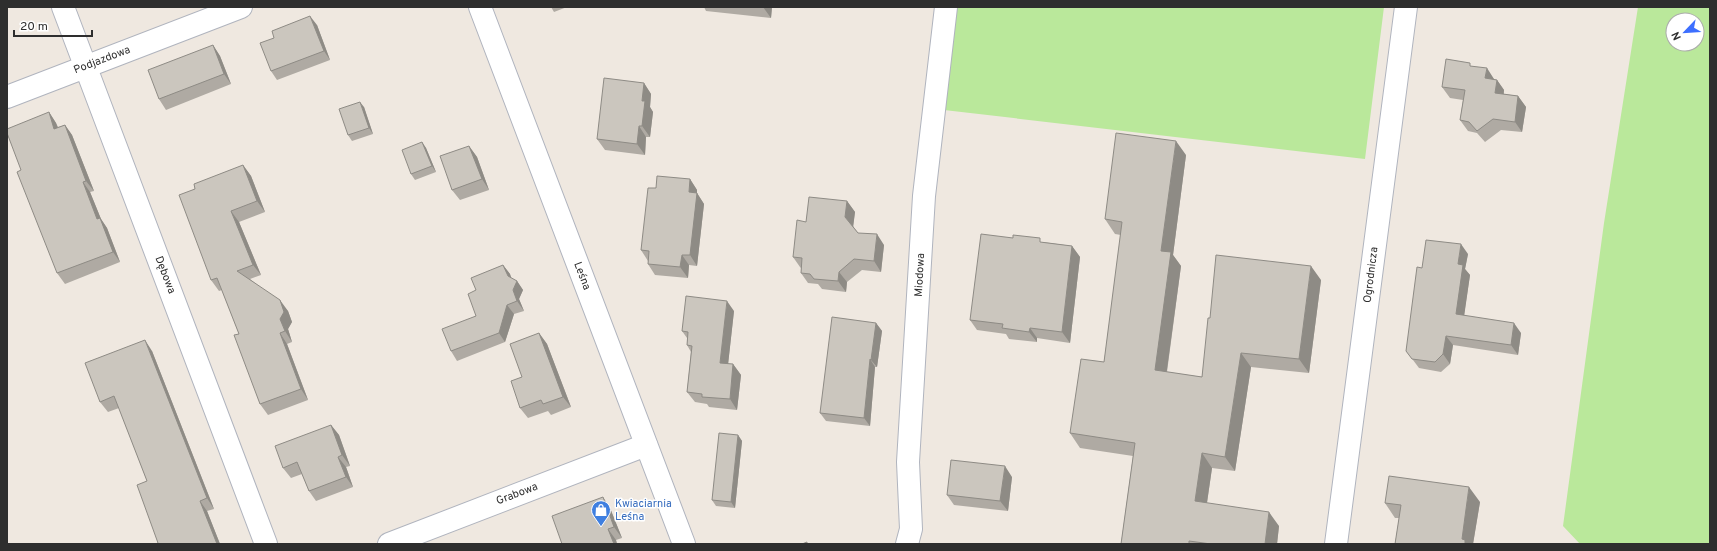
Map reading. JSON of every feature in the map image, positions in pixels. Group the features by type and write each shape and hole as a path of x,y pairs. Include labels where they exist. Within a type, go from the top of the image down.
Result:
{"street":[{"name":"Dębowa","path":"63,7 266,544"},
{"name":"Podjazdowa","path":"7,97 241,7"},
{"name":"Leśna","path":"480,7 684,544"},
{"name":"Miodowa","path":"907,544 911,529 908,462 924,196 946,7"},
{"name":"Ogrodnicza","path":"1336,544 1406,7"},
{"name":"Grabowa","path":"389,544 646,445"}],"green space":[{"path":"957,7 1384,7 1365,159 944,110"},
{"path":"1638,7 1710,7 1710,544 1580,544 1563,526 1604,223"}],"building":[{"path":"310,16 324,51 271,71 260,43 274,38 272,31"},
{"path":"213,45 224,74 159,99 148,70"},
{"path":"1446,59 1470,63 1470,66 1487,68 1485,78 1497,80 1495,93 1518,96 1515,122 1493,119 1477,131 1469,122 1460,120 1465,90 1442,87"},
{"path":"604,78 644,83 642,101 645,101 642,126 639,126 637,144 597,139"},
{"path":"360,102 369,128 348,135 339,109"},
{"path":"49,112 54,129 65,125 86,181 83,182 97,219 100,218 113,252 57,273 17,172 21,170 7,133 7,129"},
{"path":"1116,133 1176,141 1161,251 1171,252 1155,370 1202,377 1208,318 1210,318 1216,255 1311,266 1299,359 1241,353 1225,457 1202,453 1195,501 1269,512 1265,544 1211,544 1189,541 1189,544 1121,544 1135,443 1070,433 1081,359 1104,362 1122,222 1105,219"},
{"path":"422,142 432,166 411,174 402,150"},
{"path":"469,146 482,179 452,190 440,156"},
{"path":"243,165 257,201 231,211 253,265 237,271 280,300 284,312 280,319 285,331 280,333 301,389 260,404 234,335 239,334 217,278 211,280 179,195 195,189 194,184"},
{"path":"657,176 690,179 689,192 697,193 690,255 682,255 680,267 648,264 649,251 641,250 648,188 656,188"},
{"path":"809,197 847,201 845,217 858,233 877,234 874,261 854,259 839,272 838,281 814,279 810,274 801,273 802,258 793,257 797,220 806,222"},
{"path":"981,234 1013,238 1013,235 1040,238 1040,242 1072,246 1062,332 1030,328 1029,332 1002,328 1003,324 970,320"},
{"path":"1426,240 1461,244 1458,264 1463,265 1456,314 1514,323 1511,345 1446,336 1443,354 1435,362 1412,359 1406,351 1417,267 1422,268"},
{"path":"503,265 508,276 517,281 513,290 517,301 507,305 499,333 451,351 442,329 476,316 468,294 476,290 471,278"},
{"path":"686,296 727,301 720,363 733,364 730,399 702,397 702,394 687,392 692,346 687,345 688,332 682,331"},
{"path":"832,317 876,323 871,360 870,359 864,418 820,413"},
{"path":"539,333 563,397 543,404 541,400 520,408 511,381 522,377 510,344"},
{"path":"145,340 207,498 200,501 217,544 156,544 158,543 137,485 147,481 114,396 100,402 85,363"},
{"path":"331,425 342,455 338,457 346,477 309,491 297,462 283,468 275,446"},
{"path":"719,433 738,435 731,502 712,500"},
{"path":"951,460 1005,466 1000,501 947,495"},
{"path":"1389,476 1469,487 1462,539 1465,540 1465,544 1395,544 1401,505 1385,503"},
{"path":"603,497 614,527 608,529 614,544 562,544 552,516"}],"place":[{"name":"Kwiaciarnia Leśna","path":"601,527"}]}
